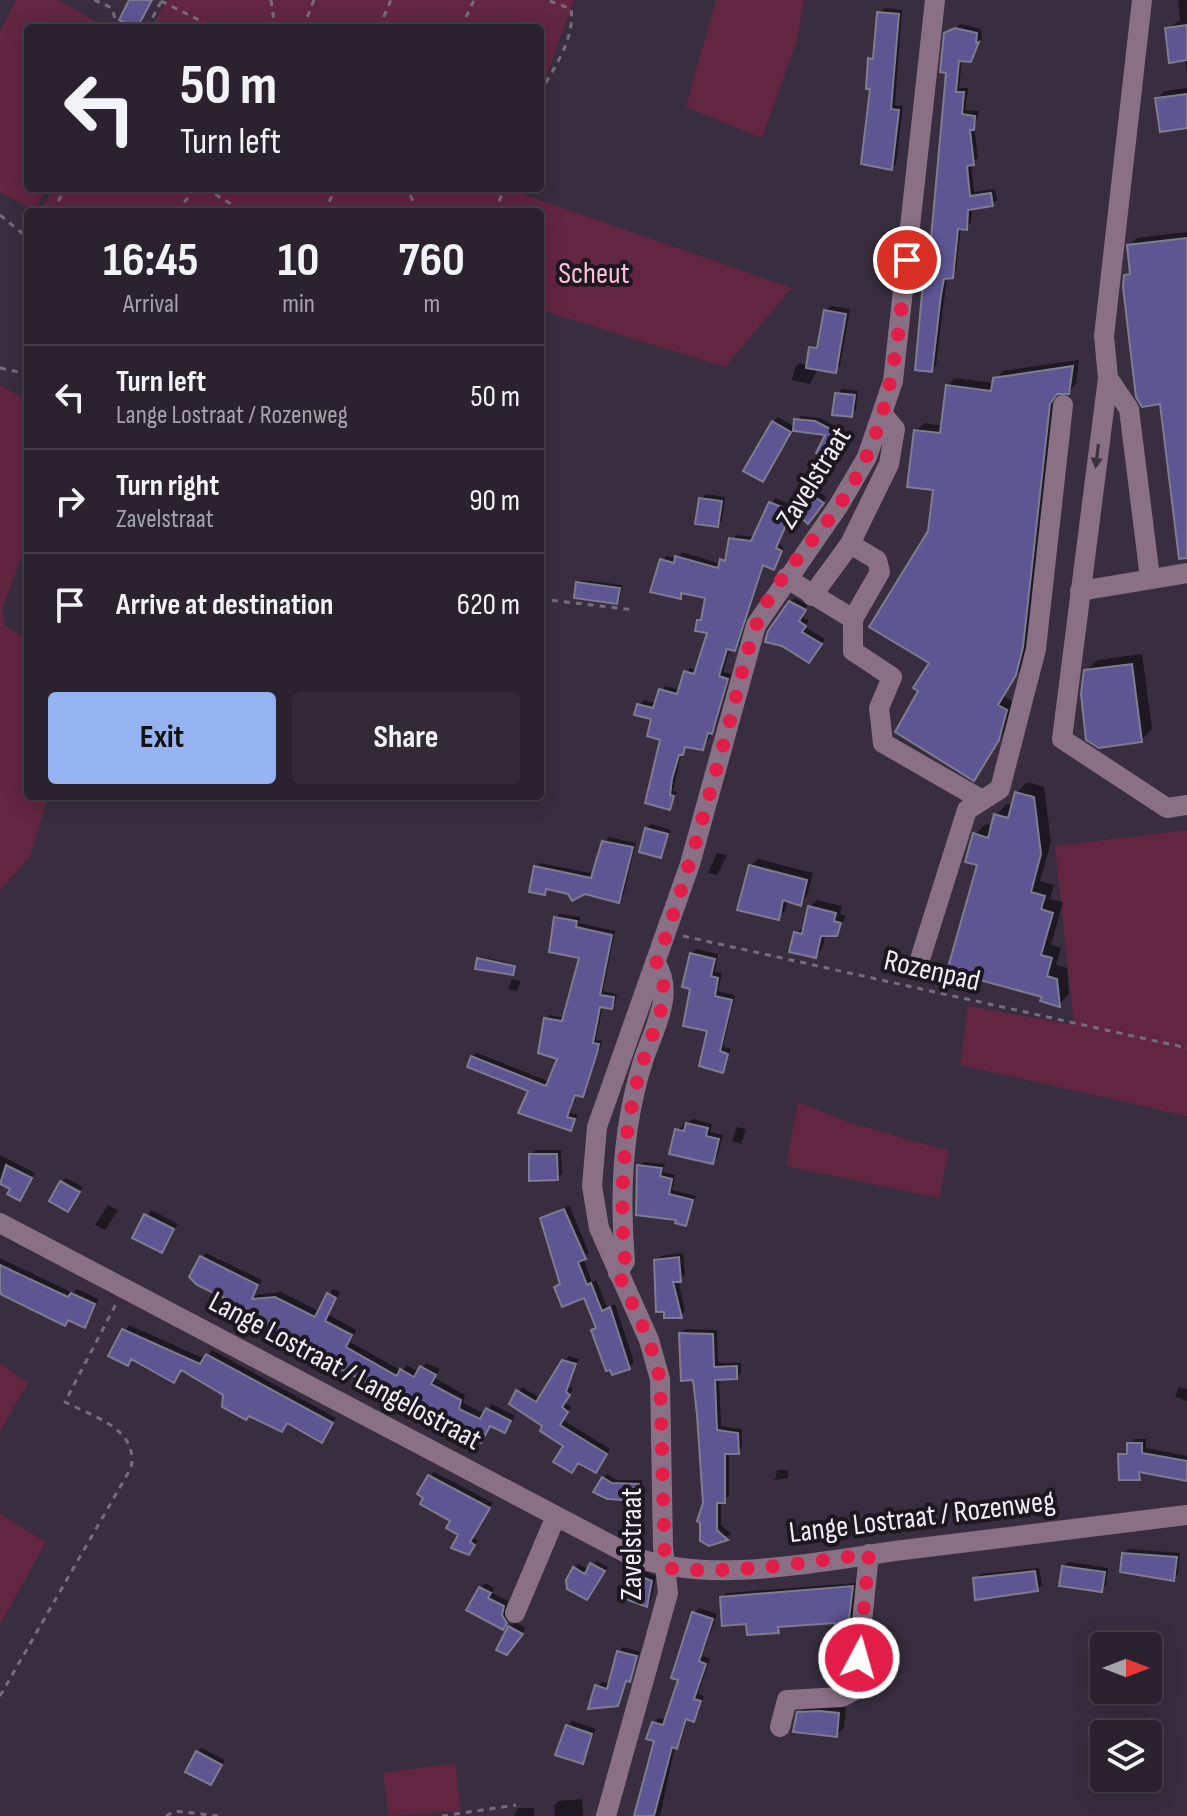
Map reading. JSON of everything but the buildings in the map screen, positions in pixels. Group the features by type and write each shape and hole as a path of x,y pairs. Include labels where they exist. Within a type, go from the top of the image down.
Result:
{"street":[{"name":"Zavelstraat","path":"606,1816 665,1605 665,1568 660,1379 649,1340 618,1273 597,1217 592,1186 594,1146 605,1098 668,932 690,864 756,625 839,505 867,457 884,416 893,381 935,0"},
{"path":"1142,0 1104,336 1108,378 1062,739 1167,808 1187,805"},
{"path":"1108,378 1129,409 1150,578"},
{"path":"921,956 967,810 1000,789 1036,649 1063,405"},
{"path":"812,596 850,544 889,464 895,429 884,416"},
{"path":"839,505 862,523"},
{"path":"850,544 877,560 880,572 853,619 853,651 892,677 879,708 883,743 982,800"},
{"path":"1080,591 1187,573"},
{"path":"786,578 853,619"},
{"name":"Zavelstraat","path":"618,1273 625,1261 624,1152 643,1061 664,995 665,981 656,964"},
{"name":"Lange Lostraat / Langelostraat","path":"0,1223 632,1556 665,1568"},
{"name":"Lange Lostraat / Rozenweg","path":"665,1568 689,1571 786,1565 1187,1515"},
{"path":"515,1613 556,1516"},
{"path":"780,1727 787,1700 842,1697 855,1690 869,1554"}],"path":[{"path":"94,0 112,8 116,22 120,24"},
{"path":"271,0 274,24"},
{"path":"305,24 314,0"},
{"path":"381,24 391,0"},
{"path":"463,24 474,0"},
{"path":"544,87 552,76 573,25 571,9 547,0"},
{"path":"149,24 162,1 207,24"},
{"path":"212,192 238,208"},
{"path":"0,215 24,235"},
{"path":"0,368 24,373"},
{"path":"544,599 635,610"},
{"name":"Rozenpad","path":"668,932 1187,1048"},
{"path":"0,1696 131,1468 133,1453 126,1437 65,1402 124,1289"},
{"path":"442,1816 516,1805"},
{"path":"166,1816 175,1811 218,1816"}],"green space":[{"path":"16,0 58,0 101,24 24,24 24,192 45,192 37,208 29,208 0,192 0,31"},
{"path":"167,0 574,0 544,82 544,24 153,24"},
{"path":"716,0 804,0 797,40 762,138 686,107"},
{"name":"Scheut","path":"52,192 516,192 792,288 725,367 544,311 544,208 42,208"},
{"path":"0,385 24,399 24,550 2,608 5,626 24,638 24,800 47,800 30,857 0,890"},
{"path":"1187,830 1187,1116 960,1065 968,1006 1074,1025 1055,846"},
{"path":"798,1102 848,1122 949,1151 939,1198 786,1166"},
{"path":"0,1363 28,1383 0,1431"},
{"path":"0,1514 46,1542 0,1625"},
{"path":"455,1763 461,1811 389,1816 383,1773"}],"route":[{"path":"859,1658 869,1554 786,1565 689,1571 665,1568 660,1379 649,1340 618,1273 625,1261 622,1229 624,1152 643,1061 664,995 665,981 656,964 690,864 760,615 839,505 867,457 884,416 893,381 907,260"}]}
